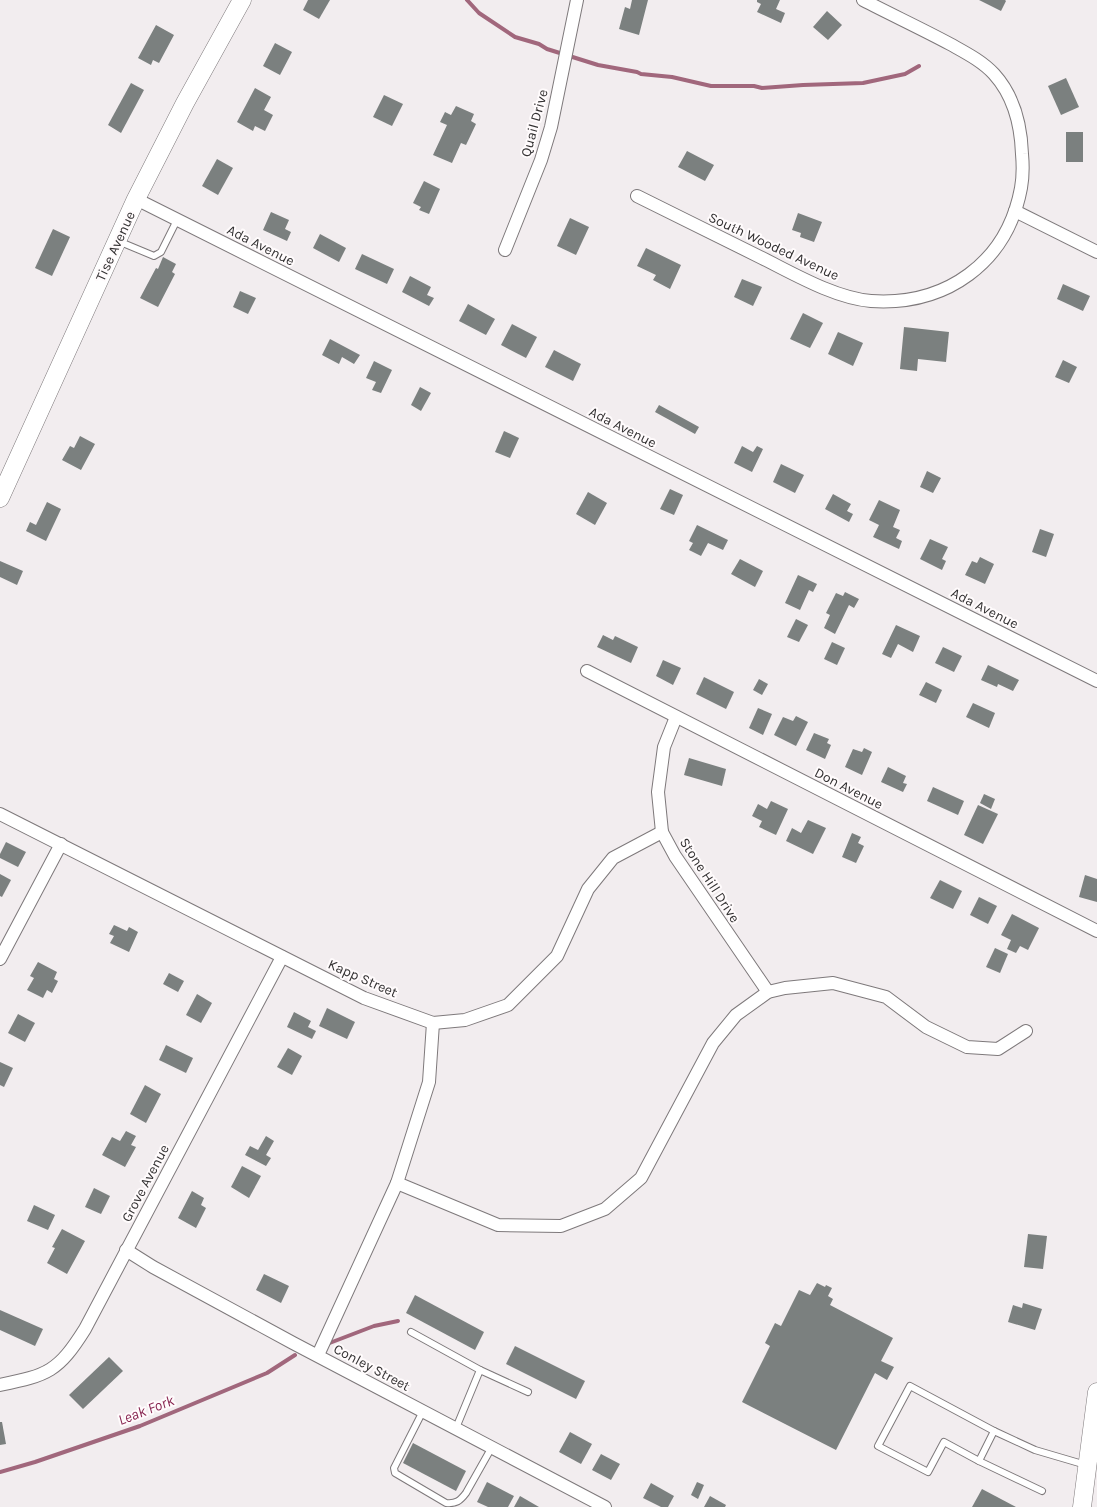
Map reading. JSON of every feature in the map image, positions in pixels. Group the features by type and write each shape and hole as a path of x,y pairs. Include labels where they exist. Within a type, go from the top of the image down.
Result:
{"street":[{"name":"Tise Avenue","path":"0,498 136,199 185,103 242,0"},
{"name":"Quail Drive","path":"505,250 551,127 576,0"},
{"name":"South Wooded Avenue","path":"637,196 828,290 869,301 911,299 934,294 951,287 966,277 996,248 1015,211 1023,176 1019,122 1013,105 1005,88 994,74 970,56 863,0"},
{"name":"Ada Avenue","path":"136,199 1097,681"},
{"path":"1015,211 1097,252"},
{"name":"Don Avenue","path":"587,670 1097,931"},
{"name":"Stone Hill Drive","path":"676,717 664,746 658,792 662,832 675,856 768,992"},
{"name":"Kapp Street","path":"0,814 364,998 433,1023 465,1020 508,1005 557,956 588,889 613,858 662,832"},
{"path":"0,959 61,844"},
{"name":"Grove Avenue","path":"0,1385 29,1379 56,1368 85,1330 282,957"},
{"path":"397,1183 498,1225 561,1226 605,1209 641,1178 713,1043 736,1015 768,992 785,988 833,984 886,997 926,1026 967,1046 998,1049 1026,1031"},
{"path":"318,1355 397,1183 429,1082 433,1023"},
{"name":"Conley Street","path":"126,1250 293,1343 605,1507"},
{"path":"1082,1507 1090,1477 1097,1392"}],"lane":[{"path":"117,241 154,256 160,252 177,220"},
{"path":"410,1332 480,1370 528,1392"},
{"path":"456,1428 480,1370"},
{"path":"1042,1491 944,1442 928,1472 878,1446 910,1386 994,1431 1090,1477"},
{"path":"423,1411 394,1468 395,1473 446,1502 454,1503 460,1500 466,1493 492,1447"},
{"path":"979,1461 994,1431"}],"building":[{"path":"308,0 330,0 319,19 303,10"},
{"path":"632,0 648,0 639,35 619,29 625,7 630,9"},
{"path":"757,0 780,0 776,9 785,13 781,23 757,12 761,4"},
{"path":"979,0 1005,0 1006,1 1001,11"},
{"path":"827,11 842,25 828,40 813,27"},
{"path":"156,25 174,35 159,63 153,60 151,65 138,58"},
{"path":"275,43 292,52 280,75 263,66"},
{"path":"1066,78 1079,107 1061,115 1048,86"},
{"path":"131,83 144,90 121,133 108,125"},
{"path":"255,88 271,97 264,110 273,115 265,131 255,126 253,131 237,122"},
{"path":"384,95 403,104 392,126 373,117"},
{"path":"456,106 474,114 471,121 476,124 466,145 461,143 452,163 433,155 447,125 440,122 445,112 451,115"},
{"path":"1066,132 1083,132 1083,162 1066,162"},
{"path":"687,151 714,165 705,181 678,167"},
{"path":"217,159 233,168 218,195 202,186"},
{"path":"424,181 440,189 429,214 419,210 421,207 413,203"},
{"path":"271,212 289,220 285,229 291,232 287,241 263,230"},
{"path":"798,213 822,222 814,242 800,237 801,233 792,230"},
{"path":"570,218 589,227 576,255 557,246"},
{"path":"53,229 70,237 52,276 35,268"},
{"path":"320,234 346,248 339,262 313,248"},
{"path":"646,248 681,265 670,289 653,280 656,275 637,266"},
{"path":"362,254 394,269 387,284 355,269"},
{"path":"163,257 176,264 172,272 175,274 158,307 140,298 156,268 158,269"},
{"path":"410,276 431,287 427,295 434,298 429,306 402,292"},
{"path":"742,279 762,287 753,306 734,297"},
{"path":"1063,284 1090,296 1083,311 1057,299"},
{"path":"240,291 256,298 248,314 233,307"},
{"path":"468,304 495,319 486,335 459,321"},
{"path":"803,313 823,323 810,348 790,339"},
{"path":"512,324 537,337 526,358 501,345"},
{"path":"904,327 949,332 946,362 918,359 917,371 900,369"},
{"path":"838,332 863,343 853,366 828,354"},
{"path":"330,339 360,355 354,364 342,357 339,364 322,355"},
{"path":"554,350 581,364 573,381 545,367"},
{"path":"1063,360 1077,367 1069,383 1055,377"},
{"path":"374,361 392,370 381,393 372,390 376,382 366,378"},
{"path":"420,387 431,393 421,411 411,405"},
{"path":"659,405 699,427 695,434 655,412"},
{"path":"504,431 519,438 510,458 495,452"},
{"path":"80,436 95,444 81,470 62,460 70,446 74,448"},
{"path":"742,446 753,452 757,446 763,449 752,472 734,463"},
{"path":"781,464 804,475 795,493 773,482"},
{"path":"927,471 941,478 933,493 920,487"},
{"path":"670,489 683,495 674,515 660,509"},
{"path":"588,492 607,503 595,525 576,514"},
{"path":"833,494 851,504 847,511 853,514 849,522 825,509"},
{"path":"879,500 900,510 893,527 900,530 896,538 902,541 899,549 873,537 879,525 869,520"},
{"path":"47,502 61,509 46,541 26,531 30,522 36,525"},
{"path":"697,525 728,540 723,550 708,543 701,556 689,550 693,543 689,541"},
{"path":"1040,529 1054,534 1046,557 1032,552"},
{"path":"930,539 948,547 942,559 946,561 942,570 920,559"},
{"path":"980,557 994,564 985,584 965,575 972,561 977,563"},
{"path":"740,559 763,571 755,587 731,574"},
{"path":"0,561 23,571 17,585 0,577"},
{"path":"798,575 817,584 813,592 809,590 800,610 785,603"},
{"path":"845,592 859,599 854,608 849,605 835,634 824,628 830,615 826,613 836,593 843,596"},
{"path":"796,619 808,625 799,642 787,637"},
{"path":"896,625 920,636 913,652 898,644 891,658 882,654"},
{"path":"603,635 613,640 615,636 638,647 631,663 597,647"},
{"path":"832,642 845,648 837,665 824,659"},
{"path":"943,647 962,656 954,672 935,663"},
{"path":"663,660 681,668 673,685 656,676"},
{"path":"988,665 1019,680 1013,691 998,684 997,687 981,680"},
{"path":"704,677 734,692 726,709 696,694"},
{"path":"759,679 768,684 762,695 753,690"},
{"path":"926,682 942,690 936,703 919,695"},
{"path":"973,703 995,713 989,728 966,717"},
{"path":"758,708 772,714 763,735 749,728"},
{"path":"796,716 808,722 796,746 774,735 783,717 793,721"},
{"path":"814,733 829,739 827,743 831,745 825,759 806,750"},
{"path":"864,748 872,752 862,775 845,767 853,749 862,752"},
{"path":"689,758 726,769 722,786 684,775"},
{"path":"888,767 906,776 903,783 907,784 903,792 881,782"},
{"path":"933,787 964,801 958,815 927,801"},
{"path":"984,794 995,799 991,809 980,803"},
{"path":"771,801 788,809 776,835 759,827 762,821 752,816 758,804 767,809"},
{"path":"978,805 998,814 983,844 964,835"},
{"path":"808,820 826,828 813,854 786,841 792,828 801,833"},
{"path":"852,833 861,837 858,843 864,846 856,863 842,857"},
{"path":"6,842 26,852 18,867 0,858"},
{"path":"0,874 11,880 2,897 0,896"},
{"path":"1085,875 1097,879 1097,902 1079,897"},
{"path":"940,880 962,891 953,909 930,898"},
{"path":"979,897 997,906 988,924 970,915"},
{"path":"1012,914 1039,928 1028,950 1020,946 1016,953 1007,949 1011,940 1001,935"},
{"path":"114,925 127,931 129,927 138,932 129,952 110,943 114,936 109,934"},
{"path":"995,948 1008,954 1000,973 986,967"},
{"path":"38,962 57,972 54,979 58,981 52,993 47,990 43,998 27,990 34,978 30,976"},
{"path":"169,973 184,981 178,992 163,984"},
{"path":"197,994 212,1003 201,1023 186,1015"},
{"path":"327,1008 355,1022 347,1039 319,1026"},
{"path":"294,1012 311,1021 308,1027 316,1031 312,1039 287,1027"},
{"path":"18,1014 35,1023 25,1042 8,1033"},
{"path":"166,1045 193,1058 186,1073 159,1060"},
{"path":"288,1048 302,1056 292,1075 277,1067"},
{"path":"0,1062 13,1068 4,1087 0,1085"},
{"path":"145,1085 161,1094 146,1123 130,1114"},
{"path":"126,1131 136,1136 131,1145 136,1147 125,1167 102,1155 112,1137 120,1141"},
{"path":"266,1136 274,1141 266,1155 271,1158 266,1166 245,1155 250,1146 258,1150"},
{"path":"242,1166 261,1176 249,1198 231,1187"},
{"path":"94,1188 110,1196 101,1214 85,1207"},
{"path":"192,1191 204,1198 201,1205 206,1208 196,1228 178,1218"},
{"path":"34,1205 55,1215 48,1230 27,1221"},
{"path":"62,1229 85,1241 67,1274 47,1263 55,1248 52,1247"},
{"path":"1028,1234 1047,1236 1043,1269 1024,1267"},
{"path":"264,1274 289,1286 281,1303 256,1290"},
{"path":"817,1283 832,1288 828,1296 833,1299 830,1305 893,1338 881,1361 894,1367 887,1380 875,1373 836,1450 742,1402 770,1346 765,1343 775,1323 781,1326 799,1290 810,1295"},
{"path":"415,1295 484,1332 475,1350 406,1313"},
{"path":"1023,1303 1042,1309 1035,1330 1008,1322 1013,1305 1022,1308"},
{"path":"0,1310 43,1329 35,1346 0,1330"},
{"path":"515,1346 585,1381 576,1399 506,1364"},
{"path":"109,1357 123,1371 83,1409 69,1395"},
{"path":"0,1422 2,1422 6,1444 0,1445"},
{"path":"570,1432 592,1444 581,1464 559,1452"},
{"path":"413,1443 466,1471 456,1491 403,1463"},
{"path":"601,1454 620,1464 611,1480 592,1470"},
{"path":"487,1482 514,1496 508,1507 488,1507 477,1502"},
{"path":"697,1482 704,1485 698,1499 691,1495"},
{"path":"651,1483 674,1496 668,1507 661,1507 643,1498"},
{"path":"982,1489 1016,1507 972,1507"},
{"path":"520,1496 539,1507 514,1507"},
{"path":"710,1496 726,1505 725,1507 704,1507"}],"waterway":[{"path":"467,0 479,13 515,37 539,44 547,49 598,65 641,74 672,77 711,86 754,86 762,88 863,83 905,74 919,66"},
{"name":"Leak Fork","path":"327,1344 374,1326 398,1321"},
{"name":"Leak Fork","path":"0,1472 140,1426 267,1373 295,1355"}]}
